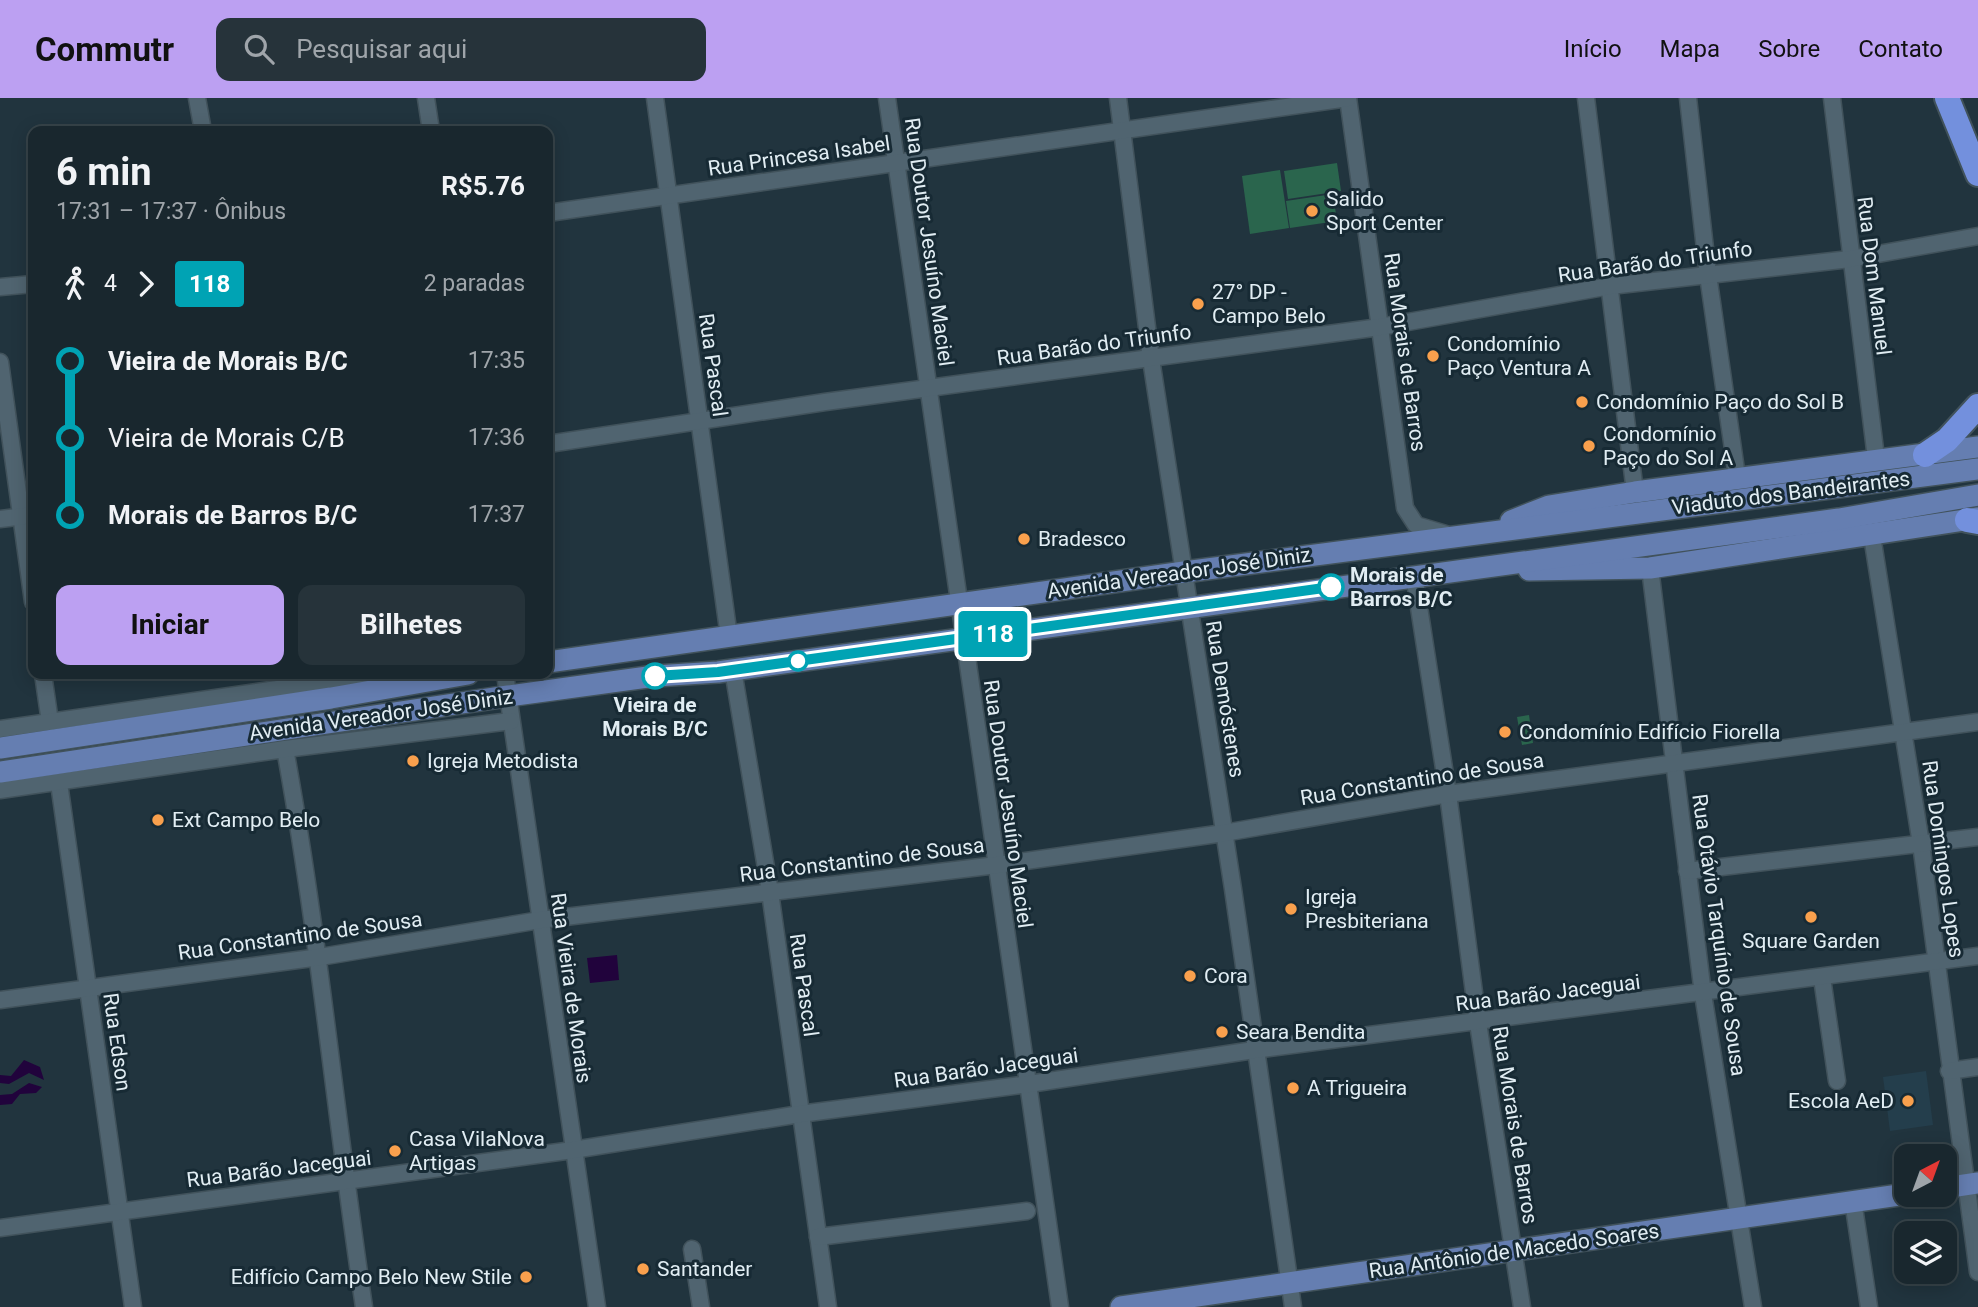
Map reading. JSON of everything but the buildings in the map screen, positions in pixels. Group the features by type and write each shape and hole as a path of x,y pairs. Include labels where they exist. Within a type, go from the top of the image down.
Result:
{"highway":[{"path":"1947,98 1978,174"},
{"path":"1925,455 1947,440 1978,406"}],"main road":[{"path":"1465,535 1549,506 1737,477 1978,447"},
{"name":"Viaduto dos Bandeirantes","path":"1603,517 1978,469"},
{"name":"Viaduto dos Bandeirantes","path":"1637,544 1839,519 1978,495"},
{"name":"Avenida Vereador José Diniz","path":"553,661 1184,572 1603,517"},
{"path":"1499,564 1531,570 1650,568 1974,520"},
{"name":"Avenida Vereador José Diniz","path":"0,772 508,696 655,676 733,670 964,639 1637,544"},
{"name":"Avenida Vereador José Diniz","path":"0,748 331,698 434,679"},
{"name":"Rua Antônio de Macedo Soares","path":"1121,1307 1894,1196"}],"street":[{"path":"197,98 201,126"},
{"path":"426,98 430,126"},
{"name":"Rua Pascal","path":"656,98 729,637"},
{"name":"Rua Doutor Jesuíno Maciel","path":"887,98 1060,1307"},
{"name":"Rua Demóstenes","path":"1118,98 1151,359 1293,1307"},
{"name":"Rua Princesa Isabel","path":"553,212 1348,98"},
{"name":"Rua Morais de Barros","path":"1348,98 1405,508 1410,520 1423,530 1465,535"},
{"path":"1586,98 1635,492"},
{"path":"1688,98 1708,275 1737,477"},
{"name":"Rua Dom Manuel","path":"1832,98 1876,458"},
{"name":"Rua Barão do Triunfo","path":"553,443 928,388 1380,327 1610,286 1850,259 1978,236"},
{"path":"0,287 28,284"},
{"path":"0,362 27,516 0,519"},
{"name":"Rua Domingos Lopes","path":"1872,536 1921,844 1962,1185 1978,1272"},
{"name":"Rua Otávio Tarquínio de Sousa","path":"1650,568 1703,994 1753,1307"},
{"name":"Rua Morais de Barros","path":"1414,575 1522,1307"},
{"name":"Rua Pascal","path":"733,670 769,892 828,1307"},
{"path":"44,679 50,722"},
{"name":"Avenida Vereador José Diniz","path":"0,729 279,681 308,679"},
{"name":"Rua Vieira de Morais","path":"506,679 597,1307"},
{"name":"Avenida Vereador José Diniz","path":"0,790 285,749 511,721"},
{"name":"Rua Constantino de Sousa","path":"0,1000 320,957 541,920 996,865 1224,833 1448,794 1978,722"},
{"path":"285,749 320,957 345,1182 364,1307"},
{"name":"Rua Edson","path":"59,783 133,1307"},
{"path":"1686,872 1978,837"},
{"name":"Rua Barão Jaceguai","path":"0,1228 573,1150 800,1114 1029,1084 1254,1050 1703,994 1978,956"},
{"path":"1822,978 1837,1081"},
{"path":"1949,1071 1978,1067"},
{"path":"1853,1201 1869,1307"},
{"path":"818,1237 1027,1211"},
{"path":"692,1249 701,1307"}],"shaded area":[{"path":"617,955 619,980 590,983 587,958"},
{"path":"24,1060 40,1067 44,1080 29,1073 9,1084 0,1083 0,1075 11,1076"},
{"name":"Escola AeD","path":"1926,1071 1933,1125 1890,1131 1883,1077"},
{"path":"29,1083 42,1087 36,1093 20,1094 12,1104 0,1105 0,1095 12,1094"}],"green space":[{"path":"1337,163 1341,191 1288,199 1284,171"},
{"path":"1280,170 1289,228 1250,234 1242,176"},
{"name":"Salido Sport Center","path":"1333,194 1337,221 1290,228 1286,201"},
{"path":"1529,715 1533,743 1522,745 1517,717"}],"bus line":[{"name":"118","path":"655,676 718,672 1331,587"}],"place":[{"name":"Salido Sport Center","path":"1312,211"},
{"name":"27° DP - Campo Belo","path":"1198,304"},
{"name":"Condomínio Paço Ventura A","path":"1433,356"},
{"name":"Condomínio Paço do Sol B","path":"1582,402"},
{"name":"Condomínio Paço do Sol A","path":"1589,446"},
{"name":"Bradesco","path":"1024,539"},
{"name":"Morais de Barros B/C","path":"1331,587"},
{"name":"Vieira de Morais B/C","path":"655,676"},
{"name":"Condomínio Edifício Fiorella","path":"1505,732"},
{"name":"Igreja Metodista","path":"413,761"},
{"name":"Ext Campo Belo","path":"158,820"},
{"name":"Igreja Presbiteriana","path":"1291,909"},
{"name":"Square Garden","path":"1811,917"},
{"name":"Cora","path":"1190,976"},
{"name":"Seara Bendita","path":"1222,1032"},
{"name":"A Trigueira","path":"1293,1088"},
{"name":"Escola AeD","path":"1908,1101"},
{"name":"Casa VilaNova Artigas","path":"395,1151"},
{"name":"Santander","path":"643,1269"},
{"name":"Edifício Campo Belo New Stile","path":"526,1277"}]}
